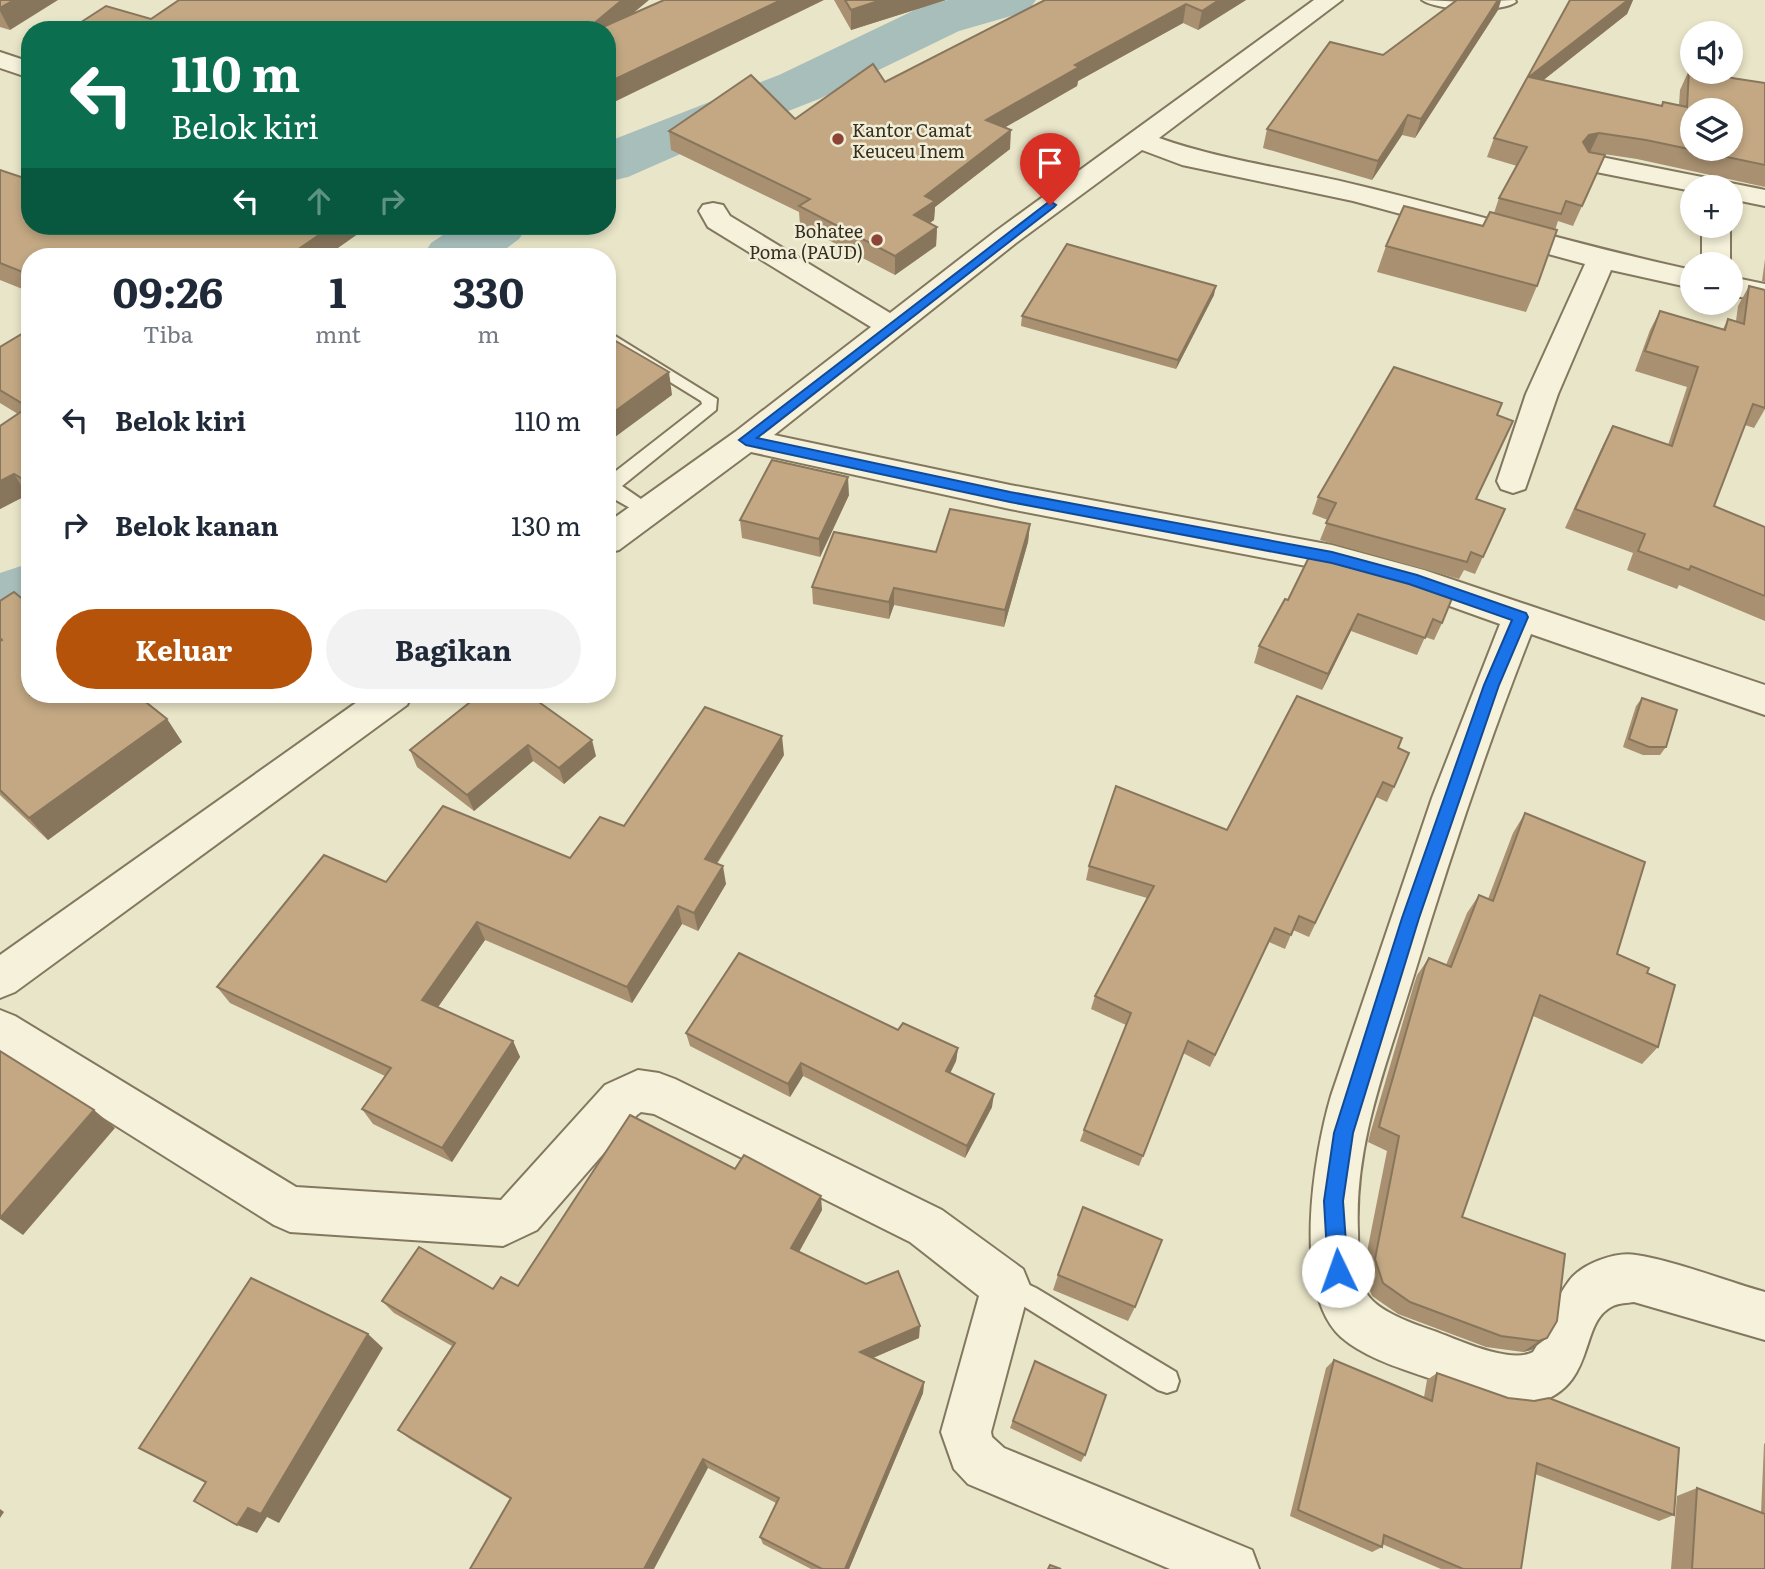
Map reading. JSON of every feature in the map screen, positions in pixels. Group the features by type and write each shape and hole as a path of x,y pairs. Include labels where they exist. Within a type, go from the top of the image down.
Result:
{"street":[{"path":"616,535 746,440 1006,237 1330,0"},
{"path":"0,60 21,67"},
{"path":"1139,140 1192,159 1356,193 1601,260 1680,276"},
{"path":"1591,163 1680,181"},
{"path":"1743,193 1765,198"},
{"path":"713,211 718,221 892,327"},
{"path":"1513,481 1542,394 1601,260"},
{"path":"1743,288 1765,293"},
{"path":"746,440 1010,497 1332,558 1412,579 1765,700"},
{"path":"1520,617 1492,685 1415,905 1343,1133 1334,1201 1338,1271 1343,1297 1352,1314 1380,1334 1504,1380 1520,1383 1538,1380 1554,1369 1582,1302 1595,1285 1614,1278 1633,1278 1765,1316"},
{"path":"0,979 383,703"},
{"path":"0,1030 290,1209 503,1223 521,1214 621,1100 638,1091 647,1090 926,1226 1006,1286 966,1432 966,1443 977,1460 1233,1569"}],"lane":[{"path":"1428,0 1468,6 1510,2"},
{"path":"616,342 709,399 710,406 616,481"},
{"path":"616,491 648,512"},
{"path":"1006,1286 1028,1296 1167,1381"}],"building":[{"path":"0,0 14,0 0,8"},
{"path":"179,0 622,0 597,21 83,21 106,6 151,19"},
{"path":"664,0 781,0 616,79 616,21"},
{"path":"845,0 881,0 851,10"},
{"path":"1045,0 1219,0 1202,11 1186,4 1075,65 1079,67 986,120 1011,130 925,196 935,201 914,215 937,227 895,256 799,206 810,199 669,131 751,75 795,119 873,64 885,82"},
{"path":"1457,0 1498,0 1421,119 1408,115 1378,161 1267,129 1330,42 1383,55"},
{"path":"1570,0 1628,0 1529,77 1662,106 1663,102 1680,106 1680,147 1599,133 1589,135 1583,142 1589,152 1605,155 1582,206 1566,201 1561,214 1499,198 1527,147 1494,138"},
{"path":"1743,80 1765,83 1765,165 1743,160 1743,98 1687,98 1688,84 1743,84"},
{"path":"0,170 21,177 21,235 319,235 300,248 21,248 21,271 0,263"},
{"path":"1404,206 1483,226 1490,212 1557,230 1537,286 1386,246"},
{"path":"1067,244 1216,286 1178,360 1022,316"},
{"path":"1749,286 1765,290 1765,408 1753,404 1714,506 1765,527 1765,596 1691,566 1689,570 1638,551 1645,534 1575,509 1613,426 1672,446 1698,367 1645,351 1660,311 1725,330 1728,319 1744,324"},
{"path":"21,334 21,403 0,390 0,347"},
{"path":"616,341 669,372 616,410"},
{"path":"1394,367 1502,403 1497,415 1513,421 1476,499 1505,509 1483,557 1471,552 1467,562 1326,523 1336,503 1318,497"},
{"path":"21,412 21,478 14,474 0,481 0,426"},
{"path":"772,460 848,477 819,539 740,520"},
{"path":"950,509 1030,524 1005,610 894,588 889,602 812,587 834,532 936,552"},
{"path":"1312,551 1412,575 1455,591 1442,623 1433,619 1425,638 1358,614 1328,674 1259,646 1285,599 1288,600"},
{"path":"14,592 21,598 21,703 147,703 167,719 29,818 0,790 0,601"},
{"path":"1297,696 1402,738 1398,748 1409,753 1394,787 1383,782 1315,923 1299,916 1291,935 1275,928 1215,1055 1188,1041 1143,1156 1084,1130 1131,1013 1095,996 1154,886 1089,866 1116,786 1227,830"},
{"path":"1642,698 1677,710 1666,747 1649,747 1629,739"},
{"path":"469,703 540,703 592,740 559,768 528,745 467,795 410,750"},
{"path":"705,707 782,736 705,859 723,866 694,913 678,906 627,987 477,922 422,1000 513,1041 442,1148 362,1109 391,1068 217,987 324,855 386,882 443,806 570,858 600,817 624,826"},
{"path":"1525,813 1645,862 1617,954 1649,968 1647,973 1675,985 1658,1047 1540,995 1462,1217 1565,1254 1557,1321 1547,1338 1539,1341 1501,1336 1410,1302 1383,1283 1375,1259 1399,1136 1379,1127 1425,966 1429,958 1451,967 1479,895 1493,901"},
{"path":"739,953 898,1030 903,1023 958,1048 946,1071 994,1094 967,1146 801,1063 788,1084 686,1033"},
{"path":"0,1051 94,1110 0,1218"},
{"path":"630,1115 735,1169 744,1155 821,1196 791,1248 866,1284 898,1271 920,1326 860,1352 924,1382 845,1569 822,1569 760,1537 779,1498 703,1459 644,1569 470,1569 511,1498 398,1430 455,1343 382,1301 419,1247 493,1289 501,1277 518,1286"},
{"path":"1083,1207 1162,1240 1135,1307 1058,1275"},
{"path":"251,1278 368,1334 261,1514 248,1508 237,1525 194,1501 206,1482 139,1448"},
{"path":"1334,1360 1432,1401 1437,1373 1508,1398 1534,1401 1549,1398 1679,1448 1674,1515 1537,1463 1521,1569 1463,1569 1384,1535 1382,1547 1298,1510"},
{"path":"1035,1361 1106,1395 1085,1455 1013,1421"},
{"path":"1697,1488 1765,1514 1765,1569 1692,1569"}],"waterway":[{"path":"616,160 673,135 799,87 940,19 1009,0"},
{"path":"466,248 485,235"},
{"path":"0,609 21,597"}],"place":[{"name":"Kantor Camat Keuceu Inem","path":"838,139"},
{"name":"Bohatee Poma (PAUD)","path":"877,240"}],"route":[{"path":"1050,205 746,440 1010,497 1332,558 1412,579 1520,617 1492,685 1411,918 1343,1133 1334,1201 1338,1271"}]}
